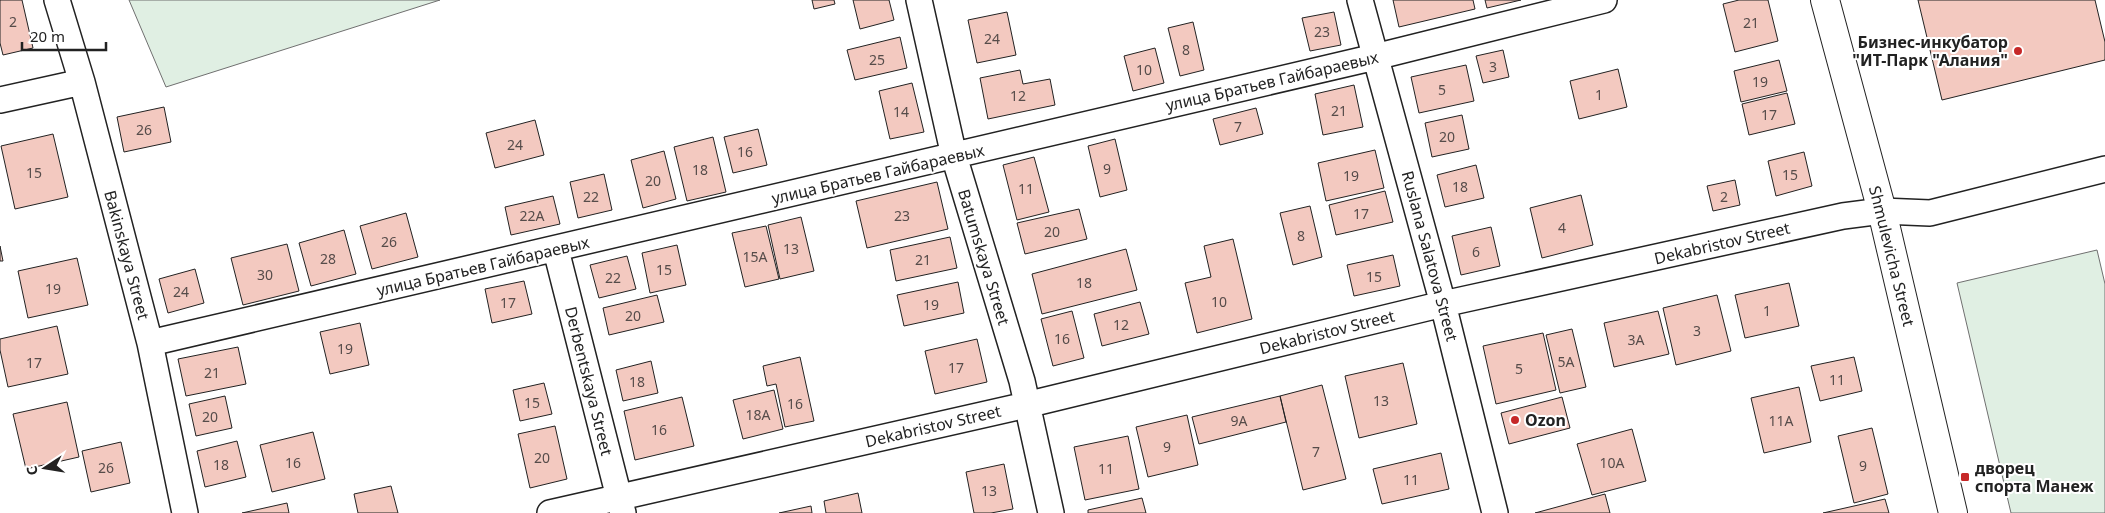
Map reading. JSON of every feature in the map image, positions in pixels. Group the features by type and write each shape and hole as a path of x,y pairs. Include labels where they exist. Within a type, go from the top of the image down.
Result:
{"main road":[{"name":"Shmulevicha Street","path":"1825,0 1882,211 1953,513"}],"street":[{"name":"Bakinskaya Street","path":"57,0 82,82 150,344 185,513"},
{"name":"Batumskaya Street","path":"919,0 954,156 1022,381 1051,513"},
{"name":"Ruslana Salatova Street","path":"1360,0 1444,304 1495,513"},
{"name":"улица Братьев Гайбараевых","path":"150,344 1375,57 1604,0"},
{"path":"0,100 82,82"},
{"name":"Dekabristov Street","path":"550,513 622,505 1444,304 1842,216 1882,211 1930,213 2105,169"},
{"name":"Derbentskaya Street","path":"556,250 622,505"}],"green space":[{"path":"129,0 440,0 166,87"},
{"path":"2097,250 2105,284 2105,513 2011,513 1957,283"}],"building":[{"path":"0,0 22,0 33,48 3,55 0,43"},
{"path":"812,0 834,0 835,4 814,9"},
{"path":"853,0 889,0 894,20 860,29"},
{"path":"1393,0 1473,0 1475,9 1399,27"},
{"path":"1485,0 1521,0 1487,8"},
{"path":"1739,0 1768,0 1778,41 1735,52 1723,4"},
{"name":"Бизнес-инкубатор \"ИТ-Парк \"Алания\"","path":"1918,0 2095,0 2105,42 2105,60 1942,100"},
{"path":"1007,12 1016,55 977,63 968,20"},
{"path":"1334,12 1341,45 1310,51 1302,18"},
{"path":"1193,22 1204,70 1180,76 1168,28"},
{"path":"900,37 907,68 855,80 847,50"},
{"path":"1155,48 1164,83 1133,91 1124,56"},
{"path":"1503,50 1509,77 1483,83 1476,56"},
{"path":"1779,60 1787,91 1741,102 1734,71"},
{"path":"1466,65 1474,101 1419,113 1411,77"},
{"path":"1618,69 1627,107 1579,119 1570,81"},
{"path":"1020,70 1023,84 1050,79 1055,105 988,119 980,78"},
{"path":"912,83 924,132 890,139 879,91"},
{"path":"1354,85 1363,127 1323,135 1315,94"},
{"path":"1787,93 1795,124 1749,135 1742,104"},
{"path":"164,107 171,142 124,152 117,117"},
{"path":"1256,108 1263,134 1220,145 1213,119"},
{"path":"1462,115 1469,149 1432,157 1425,123"},
{"path":"535,120 544,155 495,168 486,133"},
{"path":"758,129 767,165 733,173 724,137"},
{"path":"53,134 68,197 15,209 1,146"},
{"path":"713,137 726,192 687,201 674,147"},
{"path":"1115,139 1127,190 1100,197 1088,146"},
{"path":"1375,150 1384,188 1326,201 1318,163"},
{"path":"664,151 676,199 643,208 631,160"},
{"path":"1804,152 1812,186 1776,196 1768,161"},
{"path":"1034,157 1049,212 1017,220 1003,165"},
{"path":"1476,165 1484,198 1445,207 1437,175"},
{"path":"604,174 612,210 578,218 570,182"},
{"path":"1735,180 1740,205 1713,211 1707,186"},
{"path":"937,182 948,229 867,248 856,201"},
{"path":"1385,191 1393,222 1336,235 1329,205"},
{"path":"1581,195 1593,245 1542,258 1530,208"},
{"path":"553,196 560,224 511,235 505,207"},
{"path":"1310,206 1322,257 1293,265 1280,213"},
{"path":"1079,209 1087,239 1025,254 1017,223"},
{"path":"406,213 418,257 372,269 360,226"},
{"path":"801,217 814,271 780,279 768,225"},
{"path":"766,226 779,279 745,287 732,233"},
{"path":"1491,227 1500,266 1461,275 1452,236"},
{"path":"344,230 356,274 311,286 299,243"},
{"path":"950,237 957,268 896,281 890,250"},
{"path":"1233,239 1252,319 1197,333 1185,283 1211,277 1204,246"},
{"path":"287,244 299,291 243,305 231,258"},
{"path":"677,245 686,285 650,293 642,253"},
{"path":"0,246 3,261 0,261"},
{"path":"1126,249 1137,290 1042,314 1032,274"},
{"path":"1393,255 1400,286 1354,296 1347,265"},
{"path":"627,256 636,289 599,298 590,265"},
{"path":"77,258 88,305 28,318 18,271"},
{"path":"195,269 204,303 168,313 159,279"},
{"path":"524,281 532,314 492,323 485,289"},
{"path":"958,282 964,313 904,326 897,295"},
{"path":"1789,283 1799,326 1745,338 1735,295"},
{"path":"657,295 664,322 609,335 603,308"},
{"path":"1717,295 1731,351 1676,365 1663,308"},
{"path":"1140,302 1149,334 1102,346 1094,314"},
{"path":"1072,311 1084,358 1053,366 1041,319"},
{"path":"1658,311 1669,354 1614,367 1604,323"},
{"path":"360,323 369,365 330,374 320,332"},
{"path":"57,326 68,374 8,387 0,350 0,339"},
{"path":"1572,329 1586,387 1560,393 1546,335"},
{"path":"1543,333 1556,390 1496,404 1483,346"},
{"path":"977,339 987,382 935,394 925,351"},
{"path":"238,347 246,384 186,396 178,359"},
{"path":"800,357 814,421 785,427 776,384 767,386 763,366"},
{"path":"1854,357 1862,391 1820,401 1811,366"},
{"path":"651,361 658,393 623,401 616,370"},
{"path":"1403,363 1417,424 1359,438 1345,376"},
{"path":"544,383 552,414 520,421 513,390"},
{"path":"1322,385 1346,479 1303,490 1280,396"},
{"path":"1799,387 1811,442 1764,453 1751,398"},
{"path":"774,390 783,429 743,439 733,400"},
{"path":"225,396 232,428 196,436 189,404"},
{"path":"1280,396 1286,422 1199,444 1192,417"},
{"path":"682,397 694,446 635,460 624,411"},
{"path":"1562,397 1570,428 1509,444 1501,413"},
{"path":"67,402 79,457 26,469 13,414"},
{"path":"1187,415 1198,465 1148,477 1136,427"},
{"path":"555,426 567,479 530,488 518,434"},
{"path":"1872,428 1888,494 1854,503 1838,436"},
{"path":"1632,429 1646,481 1592,495 1577,444"},
{"path":"313,432 325,479 272,492 260,445"},
{"path":"1128,436 1139,489 1085,500 1074,447"},
{"path":"237,441 246,477 205,487 197,451"},
{"path":"121,442 130,483 91,492 82,451"},
{"path":"1441,453 1449,489 1382,504 1373,469"},
{"path":"1004,464 1013,509 991,513 974,513 966,472"},
{"path":"391,486 398,513 358,513 354,494"},
{"path":"858,493 862,513 826,513 824,501"},
{"path":"1605,494 1610,513 1535,513"},
{"path":"1142,498 1146,513 1088,513 1088,510"},
{"path":"1885,499 1889,513 1823,513"},
{"path":"287,503 289,513 242,513"},
{"path":"811,506 812,513 779,513"}],"place":[{"name":"Бизнес-инкубатор \"ИТ-Парк \"Алания\"","path":"2018,51"},
{"name":"Ozon","path":"1515,420"},
{"name":"дворец спорта Манеж","path":"1965,477"}]}
